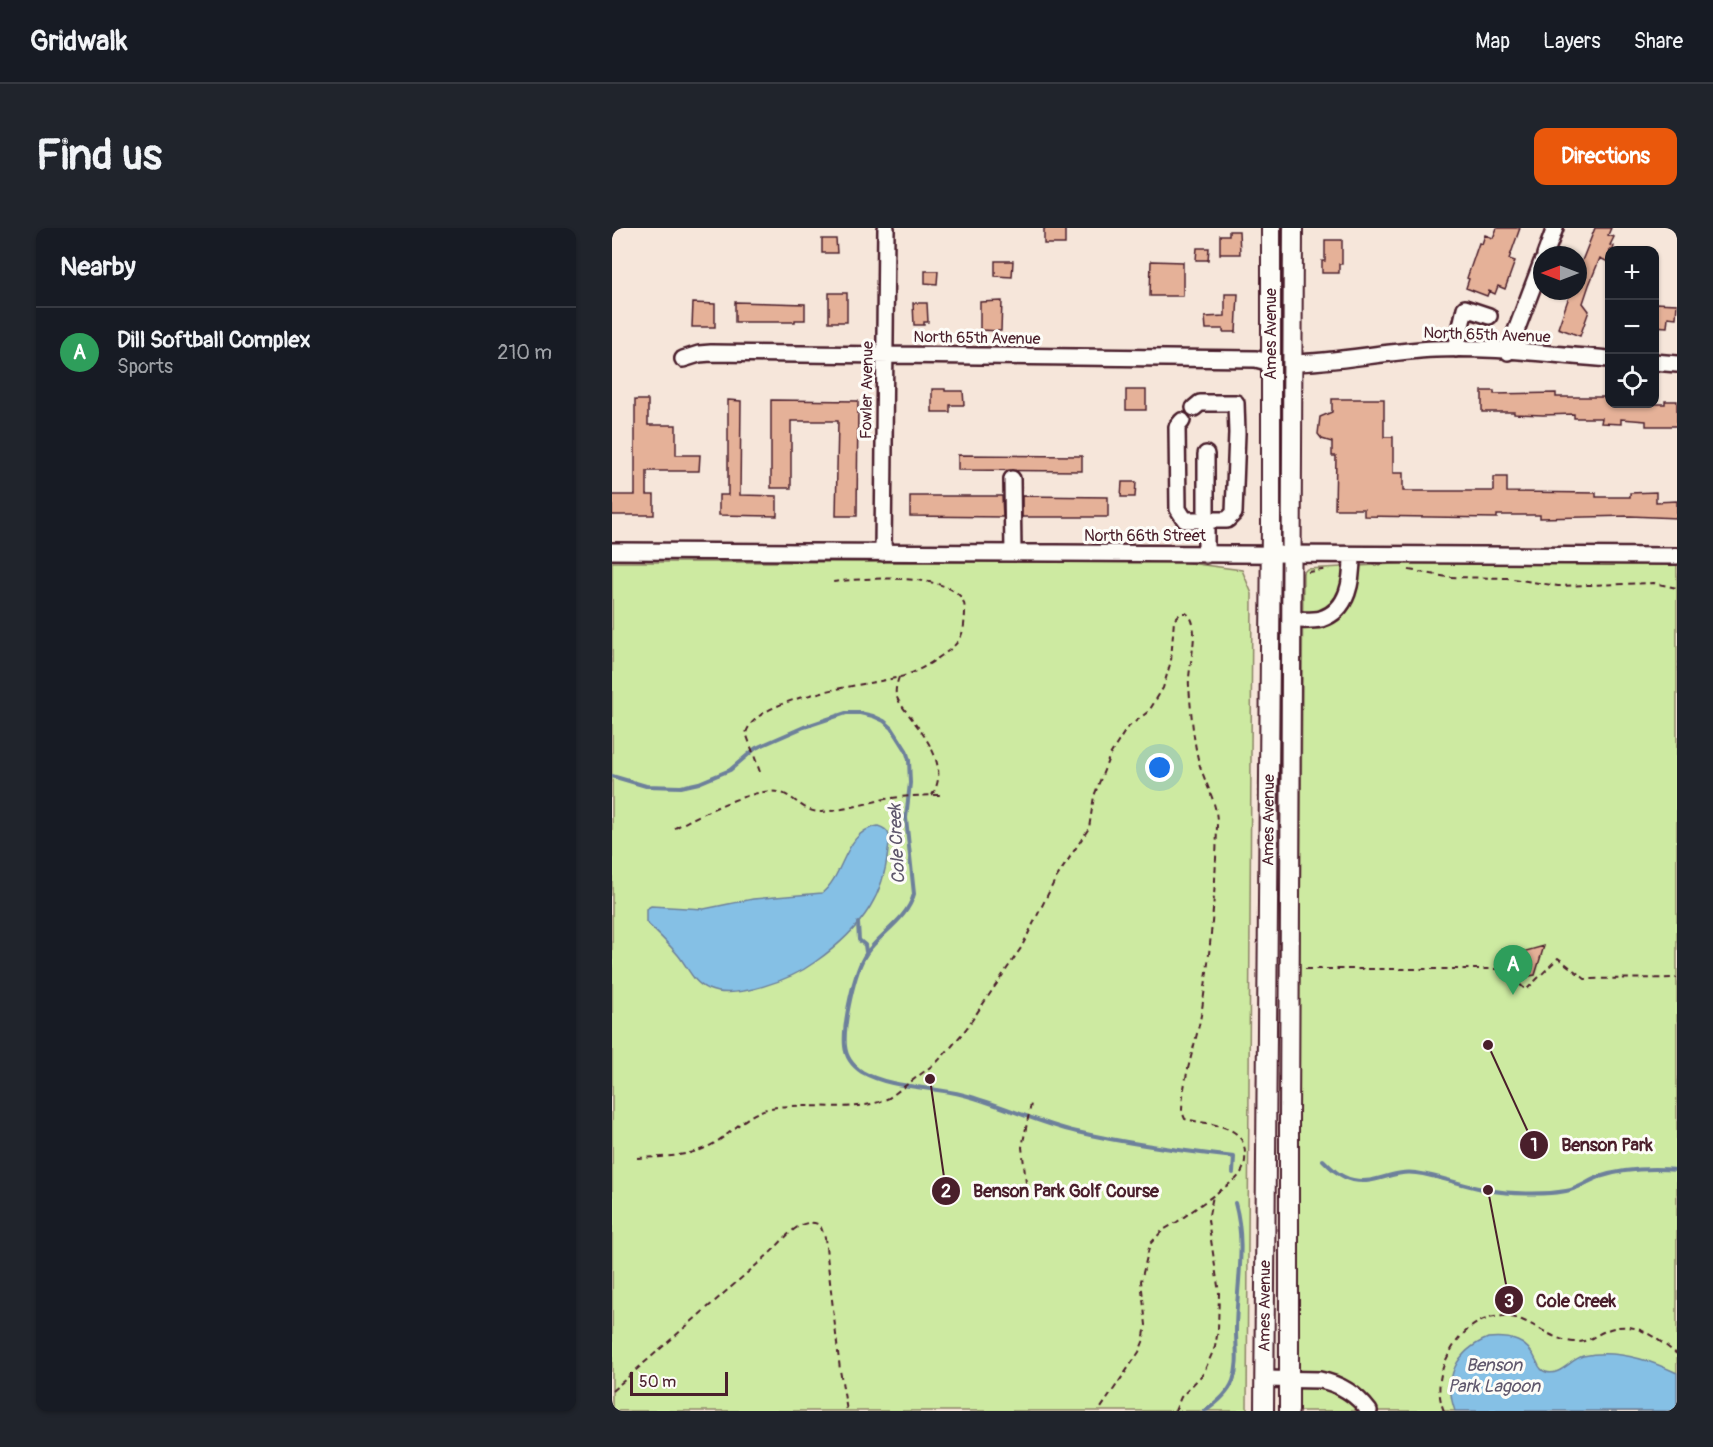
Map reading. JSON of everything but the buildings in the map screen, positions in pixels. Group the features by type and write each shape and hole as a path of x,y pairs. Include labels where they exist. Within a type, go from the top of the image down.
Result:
{"main road":[{"name":"Ames Avenue","path":"1264,1411 1271,555 1271,228"},
{"name":"Ames Avenue","path":"1289,1411 1293,228"}],"street":[{"name":"Fowler Avenue","path":"884,553 886,228"},
{"path":"1548,246 1555,228"},
{"path":"1508,352 1533,286"},
{"path":"1456,349 1465,308 1489,316"},
{"name":"North 65th Avenue","path":"1293,363 1317,363 1381,353 1456,349 1605,359"},
{"name":"North 65th Avenue","path":"683,359 711,353 1256,359 1271,363"},
{"path":"1659,362 1677,364"},
{"path":"1182,421 1177,428 1178,509 1185,520 1227,520 1234,513 1236,403 1200,403 1194,408"},
{"path":"1206,454 1206,555"},
{"path":"1012,479 1013,553"},
{"name":"North 66th Street","path":"612,551 1292,555 1352,561 1677,556"},
{"path":"1292,620 1322,618 1340,606 1347,595 1352,561"},
{"path":"1264,1379 1329,1381 1349,1391 1369,1411"}],"path":[{"path":"1303,573 1352,561"},
{"path":"1403,569 1447,577 1507,578 1558,586 1654,583 1677,588"},
{"path":"760,772 746,733 750,722 774,706 914,672 954,647 961,639 964,602 959,595 944,586 911,580 833,582"},
{"path":"637,1158 669,1156 705,1149 722,1139 747,1117 771,1108 864,1104 889,1098 937,1062 960,1037 1021,948 1055,880 1089,828 1094,796 1110,755 1127,728 1149,711 1163,688 1171,661 1174,620 1177,616 1186,613 1192,619 1194,629 1188,684 1199,761 1214,802 1217,823 1211,935 1201,1012 1182,1112 1185,1119 1234,1131 1244,1143 1245,1153 1242,1173 1236,1179 1163,1230 1150,1244 1141,1281 1146,1316 1143,1342 1139,1352 1099,1411"},
{"path":"899,677 896,684 897,696 928,743 938,765 938,784 932,795"},
{"path":"675,828 723,805 765,792 775,791 783,794 806,810 815,812 849,809 889,799 944,795"},
{"path":"1300,969 1503,969 1526,990 1558,958 1585,979 1677,978"},
{"path":"1026,1183 1023,1139 1031,1104"},
{"path":"1175,1411 1181,1398 1203,1374 1215,1347 1219,1293 1208,1220 1213,1196"},
{"path":"612,1391 788,1235 801,1224 809,1222 820,1225 825,1238 847,1411"},
{"path":"1444,1411 1441,1404 1440,1380 1445,1360 1456,1339 1464,1330 1475,1323 1491,1318 1512,1317 1556,1338 1576,1342 1583,1342 1615,1328 1634,1327 1652,1335 1677,1354"}],"green space":[{"path":"612,562 1181,562 1242,570 1252,594 1247,1411 612,1411"},
{"path":"1411,563 1677,564 1677,1411 1296,1411 1303,573 1307,569"}],"water":[{"path":"878,826 886,830 889,836 886,866 877,894 865,915 852,930 815,962 778,981 733,992 708,989 694,978 678,955 646,922 646,909 651,906 704,909 753,899 822,893 836,876 858,836"},
{"name":"Benson Park Lagoon","path":"1488,1338 1511,1339 1523,1344 1529,1349 1541,1370 1551,1373 1578,1358 1595,1354 1619,1355 1654,1363 1677,1373 1677,1411 1455,1411 1451,1388 1455,1367 1468,1350"}],"waterway":[{"name":"Cole Creek","path":"612,776 646,786 681,787 699,783 730,770 756,748 804,727 846,713 860,713 884,721 892,728 906,750 909,760 910,783 906,818 914,894 906,911 866,954 857,973 850,998 845,1037 848,1057 853,1064 862,1072 886,1082 964,1095 1077,1132 1155,1147 1234,1157 1233,1173"},
{"path":"858,923 859,940 865,945 866,952"},
{"name":"Cole Creek","path":"1323,1160 1340,1175 1353,1180 1369,1181 1399,1174 1416,1173 1488,1190 1527,1194 1570,1190 1599,1177 1618,1172 1648,1169 1677,1170"},
{"path":"1205,1411 1228,1390 1236,1369 1236,1315 1241,1251 1235,1203"}],"place":[{"name":"Dill Softball Complex","path":"1513,995"},
{"name":"Benson Park","path":"1488,1045"},
{"name":"Benson Park Golf Course","path":"930,1079"},
{"name":"Cole Creek","path":"1488,1190"}]}
